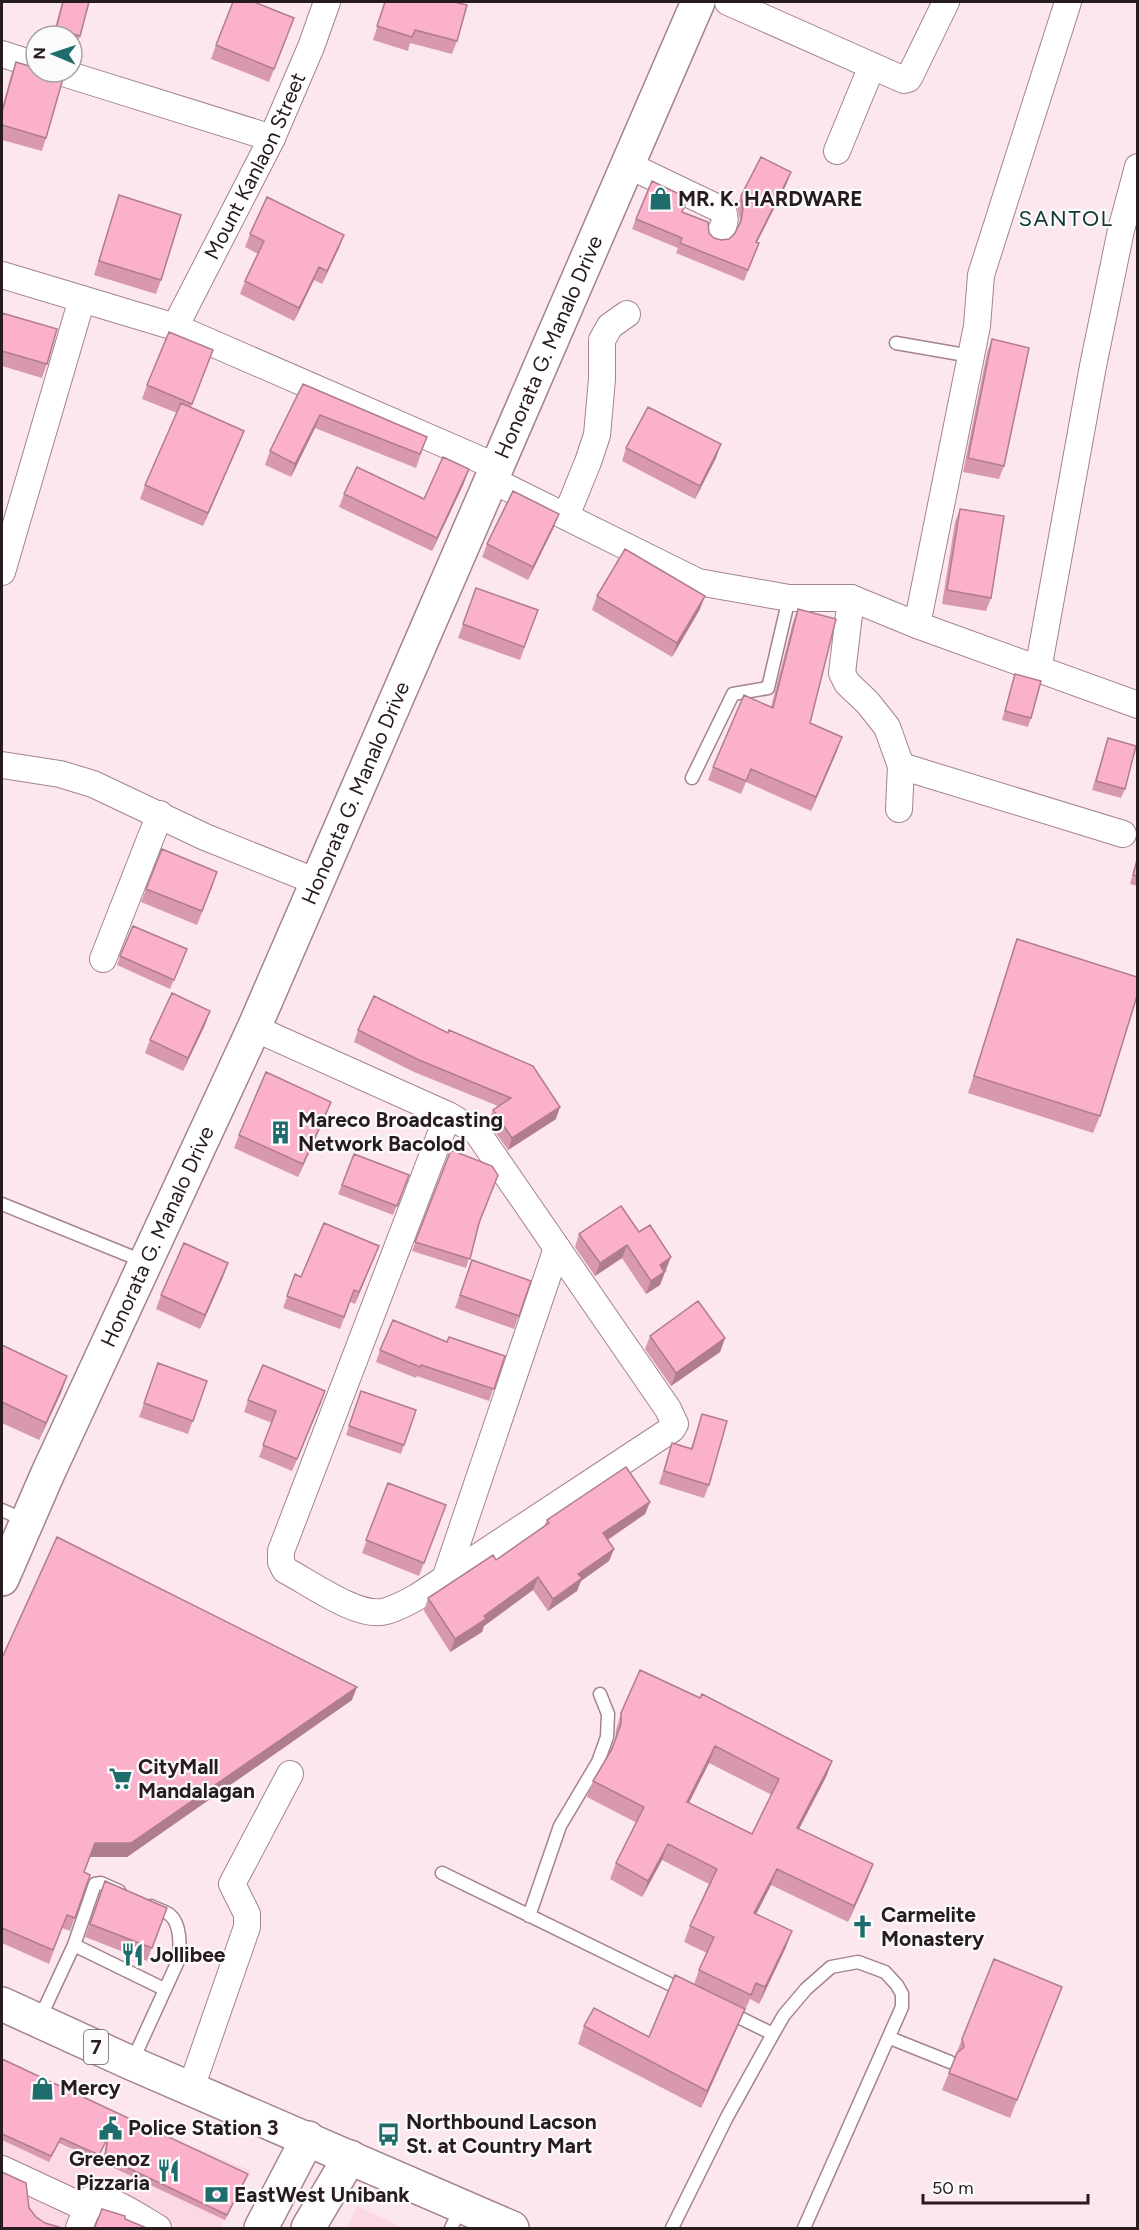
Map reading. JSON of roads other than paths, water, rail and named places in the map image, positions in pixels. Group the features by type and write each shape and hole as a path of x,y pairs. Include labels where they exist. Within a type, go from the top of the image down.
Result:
{"street":[{"name":"Mount Kanlaon Street","path":"175,327 272,138 311,47 327,2"},
{"name":"Honorata G. Manalo Drive","path":"2,1580 14,1516 145,1262 254,1028 698,2"},
{"path":"728,2 900,78 908,79 946,2"},
{"path":"917,625 977,326 981,275 1068,2"},
{"path":"2,54 24,61"},
{"path":"837,151 872,66"},
{"path":"84,79 272,138"},
{"path":"628,165 722,210 726,217 725,224 718,236"},
{"path":"1038,670 1093,366 1121,230 1137,167"},
{"path":"2,275 175,327 494,473 566,516 698,582 789,598 851,598 917,625 1137,705"},
{"path":"2,572 82,299"},
{"path":"566,516 597,435 603,340 610,326 627,314"},
{"path":"851,598 843,678 887,727 901,766 899,809"},
{"path":"2,765 78,778 160,814 205,837 316,882"},
{"path":"901,766 1123,834"},
{"path":"103,959 160,814"},
{"path":"254,1028 448,1115 477,1132 674,1419 675,1424 672,1429 417,1597 384,1612 372,1612 342,1601 285,1570 280,1557 448,1115"},
{"path":"446,1576 557,1248"},
{"path":"191,2088 247,1927 247,1914 232,1884 290,1774"},
{"name":"7","path":"2,2004 131,2063 350,2157 456,2217 512,2229"},
{"path":"261,2229 308,2138"},
{"path":"308,2229 350,2157"},
{"path":"2,2169 84,2219 91,2199 96,2198 105,2200 158,2229"}],"lane":[{"path":"896,344 971,356"},
{"path":"693,778 733,694 768,688 789,598"},
{"path":"2,1204 145,1262"},
{"path":"529,1916 560,1826 598,1762 607,1737 608,1714 600,1694"},
{"path":"442,1873 699,1998"},
{"path":"39,2020 74,1945 95,1884 100,1883 136,1899 170,1916 176,1924 180,1946 179,1959 131,2063"},
{"path":"74,1945 164,1989"},
{"path":"672,2229 727,2117 784,2014 806,1989 831,1967 858,1962 885,1972 897,1985 902,1995 902,2007 804,2229"},
{"path":"720,2008 773,2034"},
{"path":"890,2038 950,2062"}],"place":[{"name":"MR. K. HARDWARE","path":"660,199"},
{"name":"Mareco Broadcasting Network Bacolod","path":"280,1132"},
{"name":"CityMall Mandalagan","path":"120,1779"},
{"name":"Carmelite Monastery","path":"863,1927"},
{"name":"Jollibee","path":"132,1955"},
{"name":"Mercy","path":"42,2088"},
{"name":"Police Station 3","path":"110,2128"},
{"name":"Northbound Lacson St. at Country Mart","path":"388,2134"},
{"name":"Greenoz Pizzaria","path":"168,2171"},
{"name":"EastWest Unibank","path":"216,2195"}],"district":[{"name":"SANTOL","path":"1066,218"}]}
